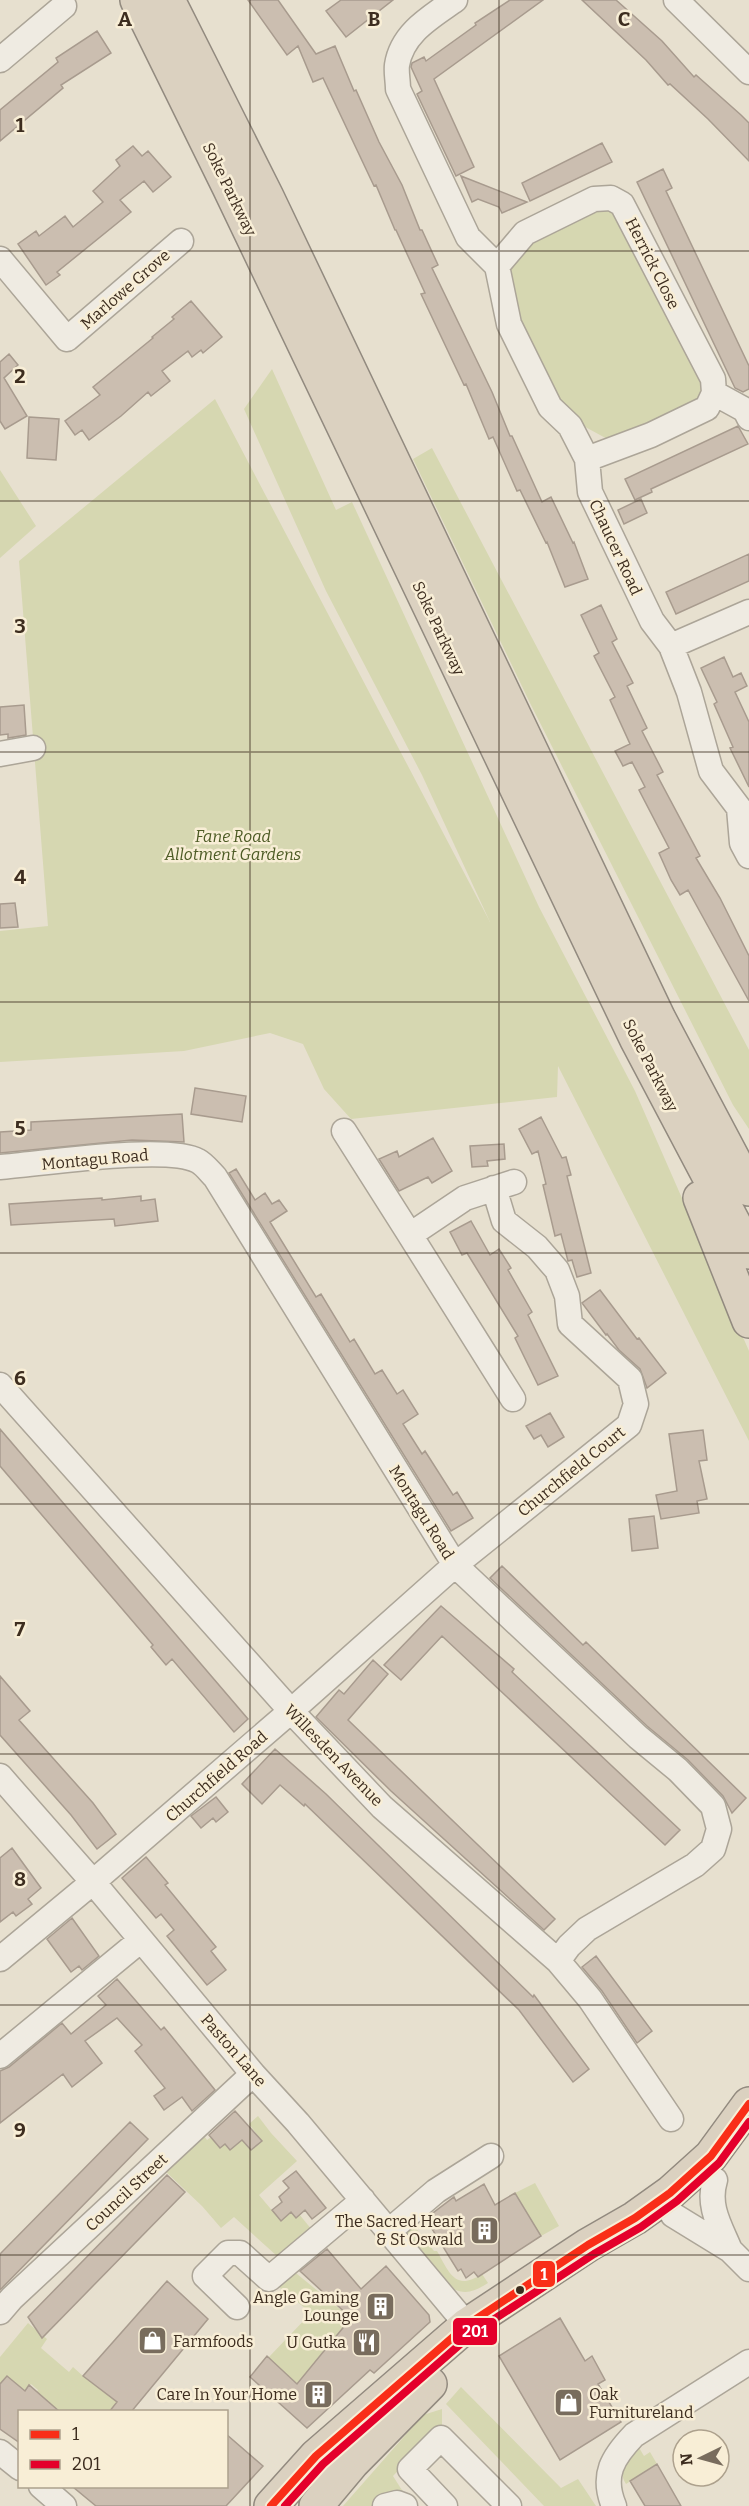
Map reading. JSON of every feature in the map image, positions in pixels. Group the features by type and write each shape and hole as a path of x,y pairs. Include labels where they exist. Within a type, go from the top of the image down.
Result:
{"highway":[{"name":"Soke Parkway","path":"137,0 648,1028 749,1189"},
{"name":"Soke Parkway","path":"168,0 267,197 749,1252"},
{"path":"648,1028 749,1158"},
{"path":"648,1028 749,1321"},
{"path":"271,2506 316,2456 467,2325 588,2245 635,2218 670,2193 711,2156 749,2104"},
{"path":"316,2506 353,2462 417,2396 472,2345 673,2214 715,2180 735,2160 749,2141"}],"street":[{"path":"455,0 420,25 405,40 397,65 398,89 468,237 497,266"},
{"path":"676,0 749,72"},
{"path":"0,60 64,6"},
{"name":"Herrick Close","path":"497,266 525,233 594,199 611,198 622,204 713,380 714,393"},
{"name":"Marlowe Grove","path":"0,259 68,339 181,242"},
{"name":"Chaucer Road","path":"497,266 509,324 550,407 570,426 587,459 590,492 652,621 672,646 689,693 711,771 744,805 742,843 749,856"},
{"path":"587,459 651,435 707,408 714,393 745,410 749,418"},
{"path":"672,646 749,612"},
{"path":"0,754 33,748"},
{"path":"344,1131 513,1399"},
{"name":"Montagu Road","path":"0,1167 151,1153 176,1154 199,1161 215,1177 455,1565 713,1806 719,1828 713,1849 695,1866 587,1929 569,1946 558,1961"},
{"name":"Churchfield Court","path":"410,1235 465,1198 504,1185 504,1221 537,1247 556,1270 567,1296 570,1324 630,1379 636,1404 629,1425 455,1565"},
{"name":"Willesden Avenue","path":"0,1384 291,1711 382,1807 558,1961 590,2000 671,2119"},
{"name":"Churchfield Road","path":"0,1959 291,1711 455,1565"},
{"name":"Paston Lane","path":"0,1776 93,1882 467,2325"},
{"path":"0,2056 141,1940"},
{"name":"Council Street","path":"0,2312 12,2298 253,2074"},
{"path":"389,2231 436,2191 491,2156"},
{"path":"715,2180 712,2190 713,2208 730,2250"},
{"path":"237,2307 205,2276 228,2253 240,2253 269,2279 363,2200"},
{"path":"673,2214 730,2250 749,2269"},
{"path":"614,2506 609,2472 614,2458 634,2435 749,2362"},
{"path":"445,2506 410,2469 441,2438 509,2506"},
{"path":"0,2452 18,2466"},
{"path":"42,2488 64,2506"},
{"path":"386,2506 397,2503 405,2506"}],"green space":[{"path":"596,205 615,207 703,386 698,404 611,441 578,423 557,404 524,338 508,280 514,256 525,242"},
{"name":"Fane Road Allotment Gardens","path":"272,369 336,510 352,502 539,907 635,1091 749,1351 749,1441 558,1066 557,1097 351,1119 324,1089 303,1044 270,1033 184,1051 0,1062 0,931 48,926 19,561 215,399 490,922 422,775 326,591 244,409"},
{"path":"432,448 749,1050 749,1129 733,1105 530,703 413,459"},
{"path":"0,470 36,526 0,558"},
{"path":"258,2116 297,2161 259,2195 281,2221 291,2212 296,2217 299,2214 312,2230 277,2256 234,2217 221,2228 202,2206 164,2170 202,2133 207,2140 214,2135 217,2139 214,2141 220,2148 225,2144 230,2150 242,2140 251,2150 262,2141 249,2124"},
{"path":"535,2183 559,2226 541,2236 515,2193"},
{"path":"411,2222 434,2251 437,2251 454,2277 465,2281 482,2274 488,2283 471,2291 463,2292 453,2289 403,2228"},
{"path":"286,2265 351,2318 297,2384 267,2356 269,2357 311,2313 269,2279"},
{"path":"28,2323 47,2339 41,2348 69,2372 73,2367 83,2376 94,2363 97,2365 93,2384 105,2393 126,2391 116,2410 51,2410 54,2407 46,2400 30,2400 38,2390 31,2384 14,2405 12,2380 7,2376 0,2384 0,2357"},
{"path":"461,2387 561,2488 578,2479 596,2506 544,2506 446,2404"},
{"path":"442,2409 442,2425 393,2476 405,2495 377,2506 343,2506 423,2415"},
{"path":"638,2446 644,2456 650,2452 657,2464 626,2484 622,2473 624,2464"}],"building":[{"path":"248,0 278,0 316,54 335,46 354,91 356,90 379,142 402,185 420,230 438,265 432,268 492,392 510,436 542,502 551,497 574,542 588,579 565,587 547,542 520,490 517,491 493,437 489,439 466,384 464,385 421,294 425,293 376,185 374,186 323,78 313,82 298,46 287,55"},
{"path":"341,0 393,0 346,37 326,11"},
{"path":"510,0 543,0 434,79 474,167 456,176 417,94 422,91 411,67 412,63 424,57 426,61 476,25 475,23"},
{"path":"582,0 616,0 662,41 694,77 696,75 741,115 749,123 749,161 708,119 670,84 668,85 646,60"},
{"path":"97,31 111,53 61,85 63,88 0,141 0,110 58,62 56,58"},
{"path":"602,143 612,162 530,201 522,183"},
{"path":"133,146 142,156 148,151 171,177 153,192 144,181 120,200 131,212 57,272 60,275 46,285 18,244 36,231 39,236 65,216 73,227 103,202 93,191 120,166 116,160"},
{"path":"663,169 672,188 666,191 749,366 749,389 743,392 735,388 637,182"},
{"path":"461,176 527,202 502,213 499,207 478,199 472,202"},
{"path":"191,301 222,337 203,353 201,350 192,357 188,351 162,371 170,381 151,396 148,392 89,440 82,430 75,435 65,421 100,395 93,387 153,338"},
{"path":"9,354 18,365 4,378 27,416 5,429 0,421 0,362"},
{"path":"29,417 59,419 56,460 27,458"},
{"path":"738,426 748,444 651,489 652,492 635,500 625,479"},
{"path":"641,499 647,513 624,524 618,510"},
{"path":"749,554 749,581 676,614 666,592"},
{"path":"601,605 617,639 612,642 633,683 627,686 647,728 642,731 663,772 657,775 700,856 696,858 720,898 749,956 749,1001 688,890 680,895 671,880 659,853 669,848 639,790 645,787 632,762 623,766 615,751 630,744 610,700 615,697 594,656 599,653 581,615"},
{"path":"724,657 733,677 741,673 747,686 735,692 749,722 749,787 730,748 733,747 714,704 717,702 701,668"},
{"path":"24,705 26,735 8,738 8,734 0,735 0,707"},
{"path":"15,903 18,927 0,928 0,904"},
{"path":"195,1088 246,1096 242,1122 191,1114"},
{"path":"182,1114 184,1142 132,1140 0,1153 0,1132 31,1130 31,1122"},
{"path":"541,1117 562,1158 566,1157 571,1175 567,1176 591,1273 577,1277 572,1260 568,1261 561,1234 555,1236 538,1151 532,1154 519,1129"},
{"path":"433,1138 452,1171 432,1183 428,1177 399,1191 379,1159 397,1151 399,1157"},
{"path":"504,1144 505,1159 487,1161 488,1166 472,1167 470,1146"},
{"path":"236,1169 255,1200 265,1193 272,1204 279,1200 287,1211 270,1222 316,1297 321,1294 350,1342 354,1339 375,1374 382,1370 397,1394 403,1390 418,1414 403,1424 422,1454 425,1451 453,1495 457,1492 473,1518 451,1531 229,1173"},
{"path":"141,1196 141,1201 155,1199 158,1221 115,1226 114,1219 11,1225 9,1204"},
{"path":"471,1221 490,1255 499,1249 511,1268 508,1270 532,1312 528,1315 558,1376 538,1385 515,1338 518,1336 467,1253 462,1255 450,1232"},
{"path":"600,1290 666,1373 647,1388 640,1369 619,1350 582,1303"},
{"path":"550,1413 564,1437 548,1447 541,1435 534,1439 526,1426"},
{"path":"0,1429 248,1719 234,1732 172,1659 166,1665 151,1647 153,1645 0,1466"},
{"path":"703,1430 707,1460 699,1461 707,1499 697,1501 699,1513 661,1519 656,1495 677,1491 669,1434"},
{"path":"654,1516 658,1548 632,1551 629,1519"},
{"path":"502,1566 583,1645 586,1642 746,1798 732,1813 723,1796 688,1760 647,1726 490,1578"},
{"path":"441,1606 514,1669 512,1672 680,1830 665,1845 442,1636 401,1680 384,1665"},
{"path":"373,1660 388,1674 348,1720 555,1919 544,1930 391,1791 316,1717 339,1690 344,1694"},
{"path":"0,1676 30,1711 19,1720 93,1803 116,1834 97,1849 71,1815 0,1735"},
{"path":"275,1749 326,1794 533,1997 534,1995 589,2069 573,2082 519,2010 305,1804 304,1806 280,1785 262,1804 242,1784"},
{"path":"216,1797 228,1812 216,1822 213,1818 201,1828 191,1816"},
{"path":"12,1848 41,1888 28,1899 32,1904 16,1916 13,1912 0,1922 0,1858"},
{"path":"146,1857 168,1883 165,1885 216,1947 211,1951 226,1970 207,1985 167,1936 174,1930 161,1914 156,1918 122,1878"},
{"path":"72,1918 99,1956 82,1970 79,1966 71,1972 47,1939"},
{"path":"596,1956 652,2031 637,2043 602,1991 582,1967"},
{"path":"117,1979 161,2030 164,2027 215,2090 192,2111 182,2097 164,2110 154,2096 165,2088 135,2051 142,2045 117,2018 85,2041 102,2063 72,2087 63,2074 0,2123 0,2071 9,2067 62,2023 71,2034 106,2005 98,1996"},
{"path":"235,2111 262,2141 251,2150 242,2140 230,2150 225,2144 220,2148 209,2135"},
{"path":"130,2122 148,2139 0,2290 0,2254"},
{"path":"296,2171 326,2208 312,2219 305,2210 296,2218 291,2212 281,2221 272,2210 282,2202 279,2197 289,2188 283,2181"},
{"path":"167,2175 185,2192 42,2338 28,2317"},
{"name":"The Sacred Heart & St Oswald","path":"484,2184 495,2205 515,2193 541,2236 478,2277 474,2272 466,2278 461,2269 458,2271 432,2229 429,2222 432,2220 429,2216 454,2197 456,2201"},
{"path":"327,2249 361,2289 386,2266 429,2315 430,2322 374,2373 370,2370 307,2428 250,2377 267,2356 297,2384 351,2318 300,2271"},
{"name":"Farmfoods","path":"167,2281 208,2319 133,2410 111,2410 117,2402 83,2376"},
{"name":"Oak Furnitureland","path":"560,2318 585,2361 592,2356 605,2380 598,2384 621,2422 560,2460 499,2356"},
{"path":"7,2376 25,2391 29,2385 58,2410 18,2410 18,2442 0,2429 0,2384"},
{"path":"228,2436 263,2466 226,2506 96,2506 74,2488 228,2488"},
{"path":"657,2464 681,2506 645,2506 630,2481"}],"transit line":[{"name":"1","path":"271,2506 316,2456 467,2325 588,2245 635,2218 670,2193 711,2156 749,2104"},
{"name":"201","path":"285,2506 323,2464 473,2333 594,2254 641,2227 677,2201 719,2163 749,2122"}],"place":[{"name":"The Sacred Heart & St Oswald","path":"484,2230"},
{"name":"Angle Gaming Lounge","path":"380,2306"},
{"name":"Farmfoods","path":"152,2341"},
{"name":"U Gutka","path":"367,2342"},
{"name":"Care In Your Home","path":"318,2394"},
{"name":"Oak Furnitureland","path":"568,2403"}]}
